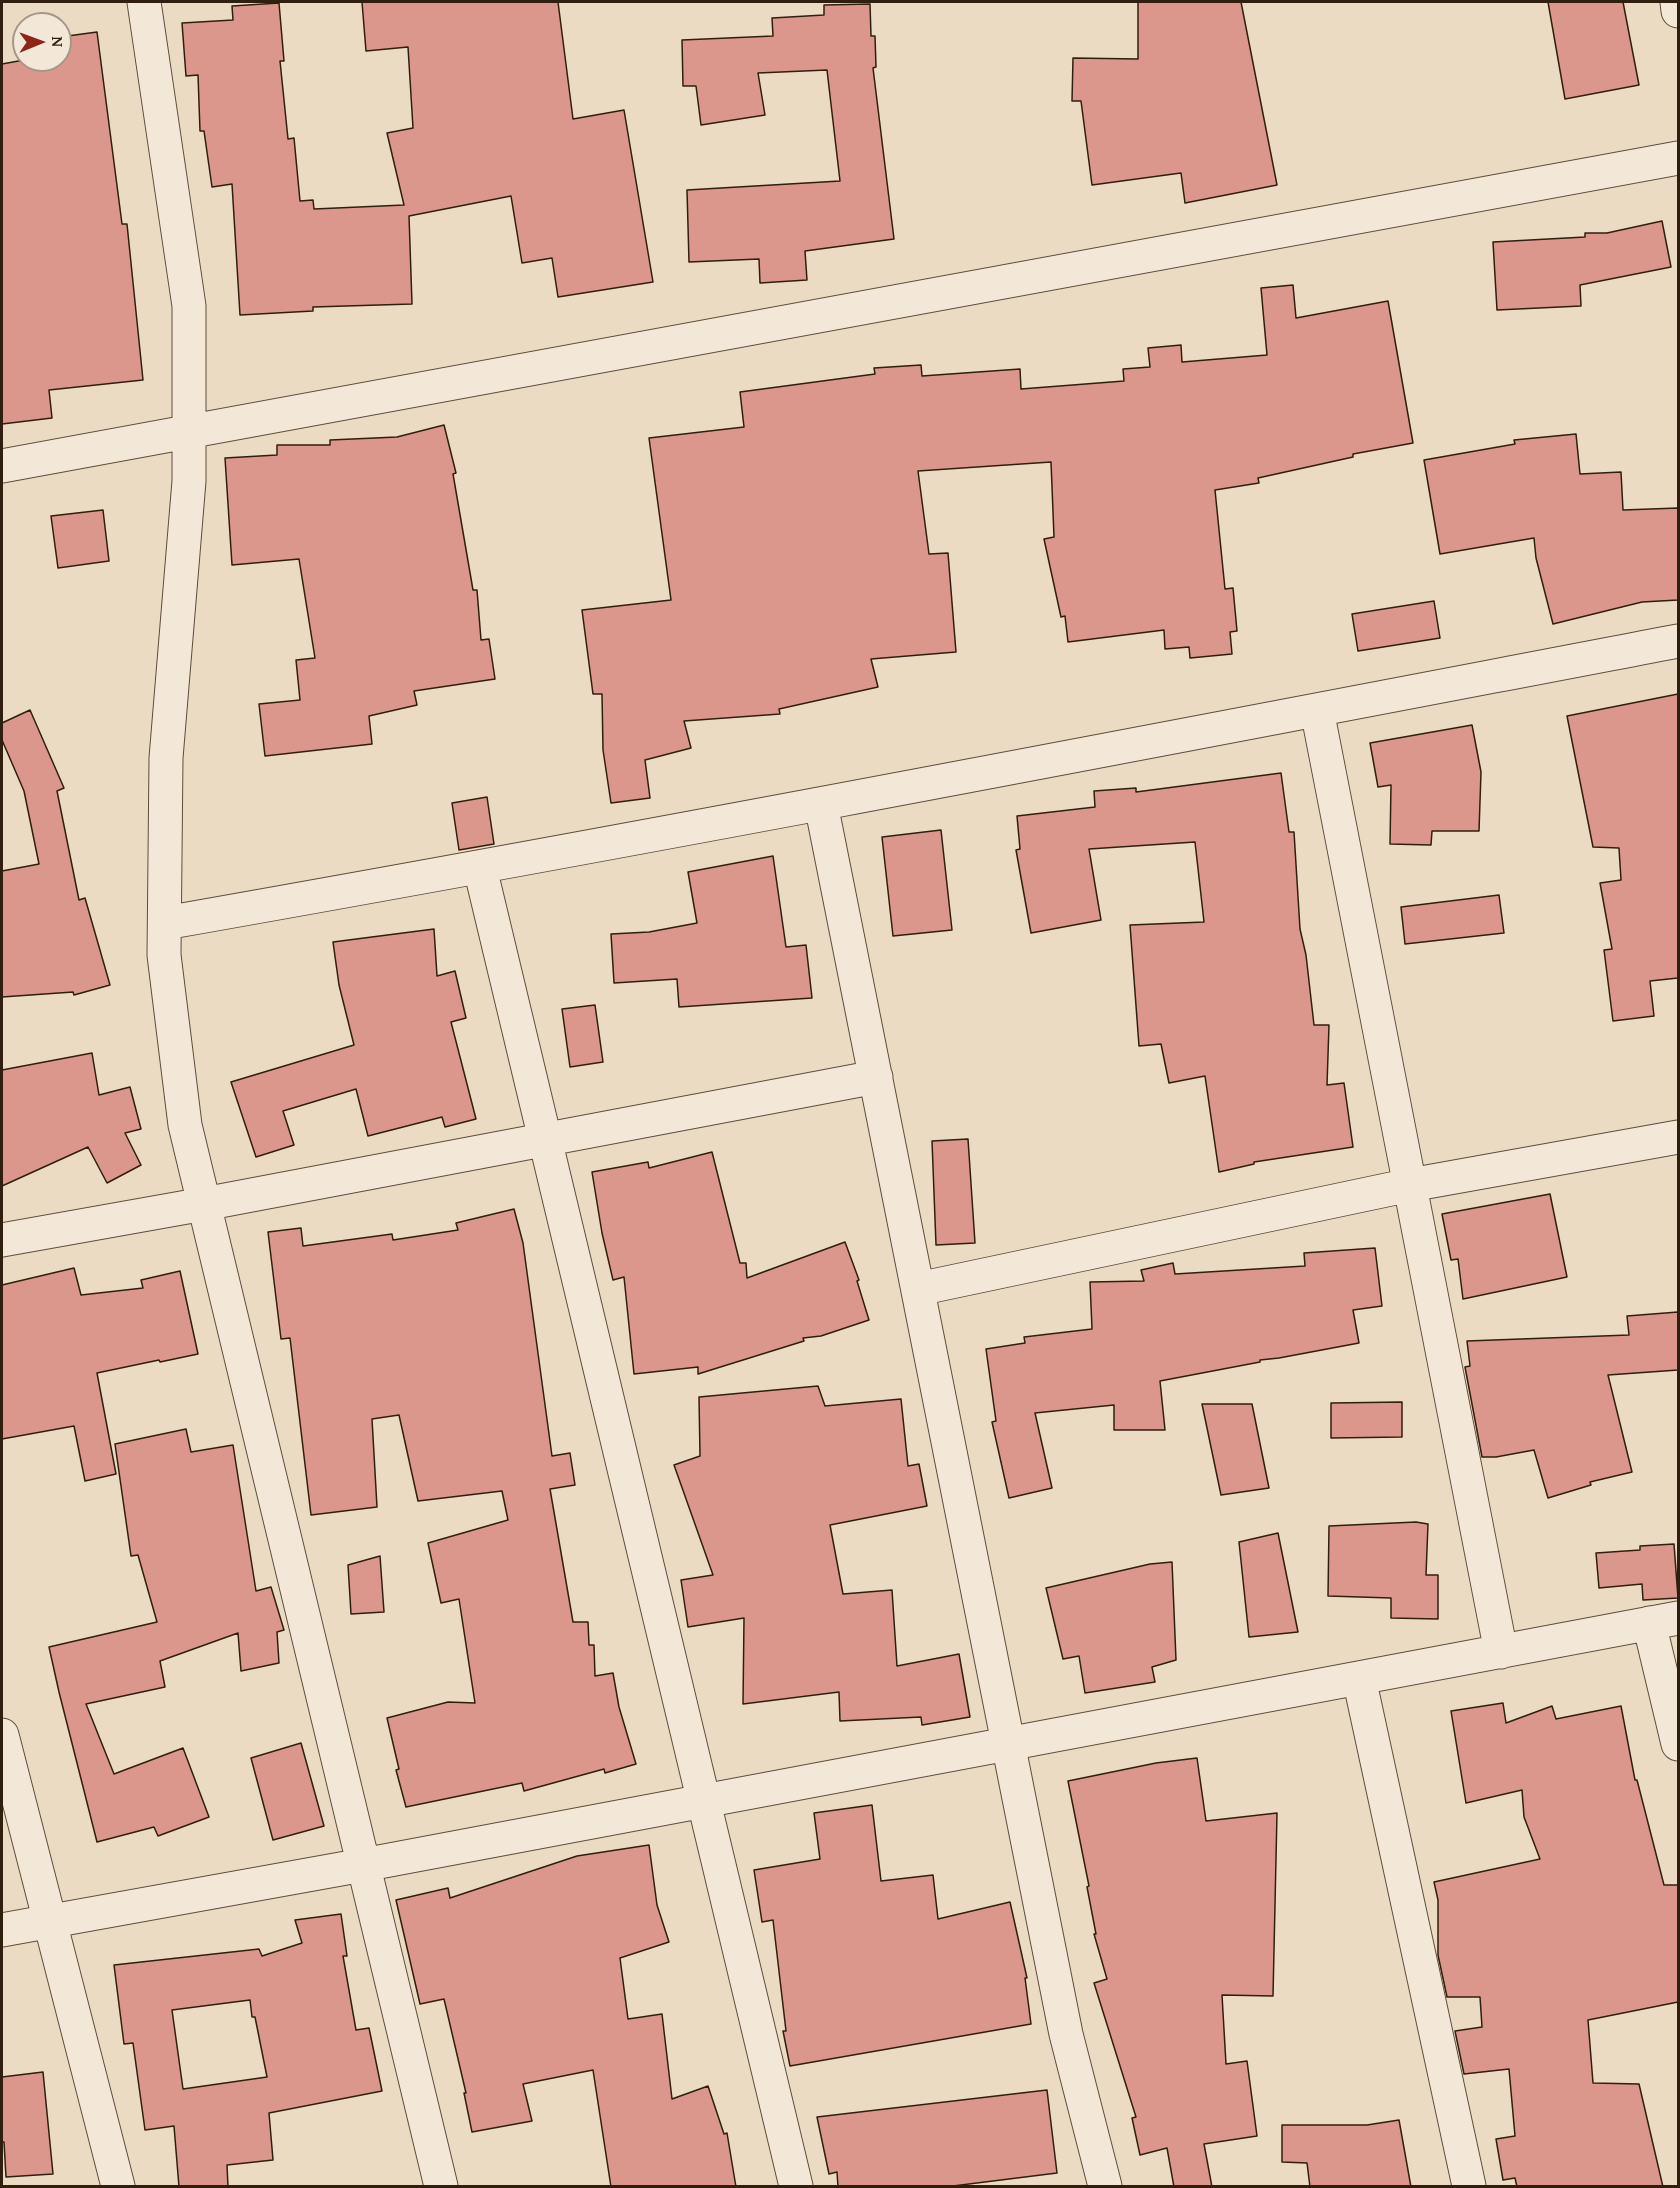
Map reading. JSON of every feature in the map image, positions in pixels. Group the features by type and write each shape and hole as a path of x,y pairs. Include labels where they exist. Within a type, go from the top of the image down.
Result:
{"street":[{"path":"144,2 189,306 189,481 166,758 164,955 185,1125 441,2187"},
{"path":"1677,2 1678,11"},
{"path":"2,466 1678,158"},
{"path":"165,923 480,868 1678,641"},
{"path":"1317,710 1501,1652"},
{"path":"821,804 1066,2034 1105,2187"},
{"path":"480,868 796,2187"},
{"path":"2,1240 876,1077"},
{"path":"918,1289 1410,1185 1678,1137"},
{"path":"2,1930 363,1865 1664,1621 1678,1744"},
{"path":"1359,1678 1469,2187"},
{"path":"2,1735 118,2187"}],"building":[{"path":"362,2 558,2 573,119 624,110 653,282 558,297 552,258 522,263 511,196 409,216 412,304 313,307 313,311 240,315 232,184 212,187 204,131 200,131 198,75 186,76 182,23 233,20 232,6 279,3 284,61 280,61 288,139 294,138 300,201 313,200 314,209 404,205 387,133 413,128 408,47 366,51"},
{"path":"1138,2 1241,2 1277,185 1185,203 1181,173 1092,185 1081,101 1072,101 1073,58 1138,59"},
{"path":"1548,2 1623,2 1639,85 1565,99"},
{"path":"870,4 871,36 875,36 876,67 873,68 894,239 805,251 807,280 760,283 759,259 689,262 687,190 840,181 827,70 758,73 765,115 701,125 696,86 683,86 682,40 773,36 772,18 824,15 824,5"},
{"path":"97,32 122,224 127,224 143,380 49,390 52,418 2,424 2,64 12,62 12,72 72,72 72,35"},
{"path":"1662,221 1671,267 1580,285 1581,306 1497,310 1493,242 1585,237 1585,233 1607,233"},
{"path":"1293,285 1296,318 1388,301 1413,443 1353,454 1353,457 1258,478 1259,483 1215,490 1225,589 1233,588 1237,631 1230,632 1232,654 1190,658 1189,647 1165,649 1164,630 1068,642 1065,616 1061,617 1044,539 1054,537 1051,462 918,471 929,554 948,553 956,652 871,659 878,687 779,709 780,714 684,721 691,748 645,760 650,798 611,803 603,750 602,694 593,694 582,610 671,600 649,438 744,427 740,392 875,374 874,368 921,365 922,376 1020,369 1021,389 1124,381 1123,369 1150,367 1148,348 1181,345 1182,362 1267,355 1261,288"},
{"path":"444,425 456,473 453,474 473,590 477,590 481,640 489,639 495,679 414,691 417,705 369,716 372,744 265,756 259,704 300,700 296,660 315,658 299,559 232,565 225,458 277,455 277,445 330,445 330,440 397,437"},
{"path":"1576,434 1580,474 1621,472 1623,510 1678,508 1678,600 1642,602 1553,624 1536,558 1534,538 1440,554 1424,460 1515,444 1514,440"},
{"path":"103,510 109,561 58,568 51,516"},
{"path":"1434,601 1440,638 1358,651 1352,614"},
{"path":"1678,694 1678,978 1650,981 1654,1016 1613,1021 1604,950 1612,949 1600,883 1621,880 1619,848 1593,847 1567,716"},
{"path":"30,710 64,788 57,791 79,900 85,898 110,985 74,995 73,992 2,997 2,871 39,864 24,791 2,740 2,723"},
{"path":"1472,725 1481,772 1479,831 1432,831 1431,845 1390,844 1391,785 1378,787 1370,743"},
{"path":"1281,773 1289,832 1294,832 1300,929 1306,955 1314,1025 1329,1025 1327,1085 1344,1083 1353,1147 1254,1162 1254,1164 1219,1172 1205,1076 1169,1083 1161,1044 1139,1046 1130,925 1204,922 1195,842 1089,849 1101,920 1031,933 1016,850 1020,849 1017,816 1095,807 1094,791 1136,788 1136,792"},
{"path":"487,797 494,844 459,850 452,803"},
{"path":"941,830 952,930 893,936 882,837"},
{"path":"773,856 786,947 806,945 812,998 679,1007 677,979 614,983 611,934 649,932 697,923 688,872"},
{"path":"1499,895 1504,933 1405,944 1401,907"},
{"path":"434,929 437,976 455,971 466,1018 451,1022 476,1119 445,1127 442,1117 368,1136 356,1089 283,1111 294,1145 256,1157 231,1082 354,1045 339,985 333,942"},
{"path":"595,1005 603,1062 570,1067 562,1009"},
{"path":"92,1053 99,1095 130,1087 141,1129 125,1133 141,1165 107,1183 88,1147 2,1186 2,1070"},
{"path":"968,1139 975,1243 936,1245 932,1141"},
{"path":"712,1152 740,1263 746,1263 747,1278 845,1242 859,1280 857,1281 869,1320 821,1336 803,1338 804,1341 698,1374 698,1367 634,1374 624,1277 613,1280 602,1233 592,1172 648,1162 649,1168"},
{"path":"1550,1194 1567,1277 1463,1299 1458,1259 1451,1260 1442,1214"},
{"path":"514,1209 523,1243 552,1456 570,1453 575,1485 550,1489 573,1622 588,1622 589,1645 594,1645 595,1676 613,1673 619,1707 636,1764 605,1773 604,1769 524,1791 522,1783 406,1807 396,1770 399,1769 387,1718 448,1702 475,1703 459,1599 441,1603 428,1543 508,1520 502,1491 418,1501 399,1415 372,1419 377,1507 311,1515 290,1338 281,1339 268,1232 301,1228 303,1246 392,1234 393,1240 458,1230 456,1223"},
{"path":"1375,1248 1382,1306 1353,1310 1359,1343 1260,1360 1260,1362 1160,1381 1165,1430 1114,1430 1114,1405 1035,1413 1052,1488 1009,1498 992,1422 996,1421 986,1349 1025,1343 1024,1337 1092,1329 1090,1282 1144,1281 1141,1270 1173,1263 1175,1274 1305,1266 1304,1253"},
{"path":"74,1268 81,1295 143,1288 141,1280 180,1271 198,1354 97,1373 116,1474 85,1481 74,1426 2,1439 2,1285"},
{"path":"1678,1312 1678,1370 1608,1375 1632,1472 1590,1482 1591,1485 1548,1498 1534,1450 1496,1457 1482,1457 1465,1367 1470,1366 1467,1341 1629,1335 1627,1316"},
{"path":"818,1386 825,1406 901,1399 908,1466 919,1464 927,1506 830,1525 843,1594 892,1590 897,1666 959,1654 970,1717 922,1725 921,1717 840,1721 839,1692 743,1704 744,1618 688,1627 681,1580 713,1575 674,1465 700,1456 699,1397"},
{"path":"1402,1402 1402,1437 1331,1438 1331,1403"},
{"path":"1202,1404 1252,1404 1269,1488 1221,1495"},
{"path":"186,1429 191,1452 233,1445 256,1591 271,1587 284,1630 277,1632 279,1663 241,1671 238,1633 160,1661 165,1687 86,1704 114,1774 183,1748 209,1817 158,1836 154,1827 97,1842 49,1647 157,1622 138,1555 131,1556 115,1444"},
{"path":"1416,1522 1428,1524 1426,1575 1438,1575 1438,1619 1391,1618 1391,1598 1328,1596 1329,1526"},
{"path":"1278,1533 1298,1632 1249,1637 1239,1542"},
{"path":"1674,1544 1678,1598 1643,1600 1642,1584 1599,1588 1596,1553 1640,1550 1640,1546"},
{"path":"380,1556 384,1612 351,1614 348,1565"},
{"path":"1172,1562 1176,1660 1152,1667 1155,1682 1085,1693 1079,1656 1063,1659 1046,1588 1150,1564"},
{"path":"1503,1703 1506,1723 1552,1706 1556,1719 1621,1706 1635,1780 1637,1780 1664,1885 1678,1885 1678,2002 1588,2020 1593,2083 1639,2084 1663,2187 1517,2187 1515,2178 1503,2180 1496,2139 1515,2136 1509,2069 1464,2074 1455,2031 1482,2027 1480,1997 1447,1997 1438,1955 1438,1900 1434,1882 1540,1859 1524,1817 1522,1790 1466,1803 1451,1711"},
{"path":"301,1743 324,1826 273,1840 251,1758"},
{"path":"1197,1758 1206,1821 1277,1813 1273,1996 1222,1995 1226,2064 1247,2061 1257,2136 1204,2144 1212,2187 1174,2187 1167,2148 1140,2155 1132,2118 1136,2117 1094,1983 1107,1979 1094,1934 1096,1934 1087,1887 1089,1886 1068,1781 1156,1763"},
{"path":"872,1805 881,1881 933,1875 938,1919 1010,1902 1027,1978 1025,1978 1031,2024 790,2066 783,2031 786,2031 773,1920 762,1922 754,1870 820,1859 814,1813"},
{"path":"649,1845 657,1905 669,1942 620,1958 628,2019 662,2014 672,2099 708,2086 724,2134 727,2133 736,2187 611,2187 593,2070 523,2084 532,2121 472,2132 464,2093 466,2093 444,1999 420,2004 396,1900 448,1888 450,1898 577,1856"},
{"path":"341,1914 347,1956 343,1956 356,2030 369,2028 382,2091 269,2113 273,2160 227,2165 228,2187 179,2187 174,2126 145,2130 133,2043 124,2044 114,1965 259,1949 262,1956 302,1943 295,1920","holes":["250,2000 252,2017 255,2017 267,2077 183,2089 172,2010"]},
{"path":"43,2072 53,2174 6,2177 4,2142 2,2142 2,2077"},
{"path":"1047,2090 1057,2173 945,2187 838,2187 837,2172 829,2174 817,2117"},
{"path":"1399,2120 1411,2187 1310,2187 1307,2163 1282,2162 1282,2125 1367,2125"}]}
